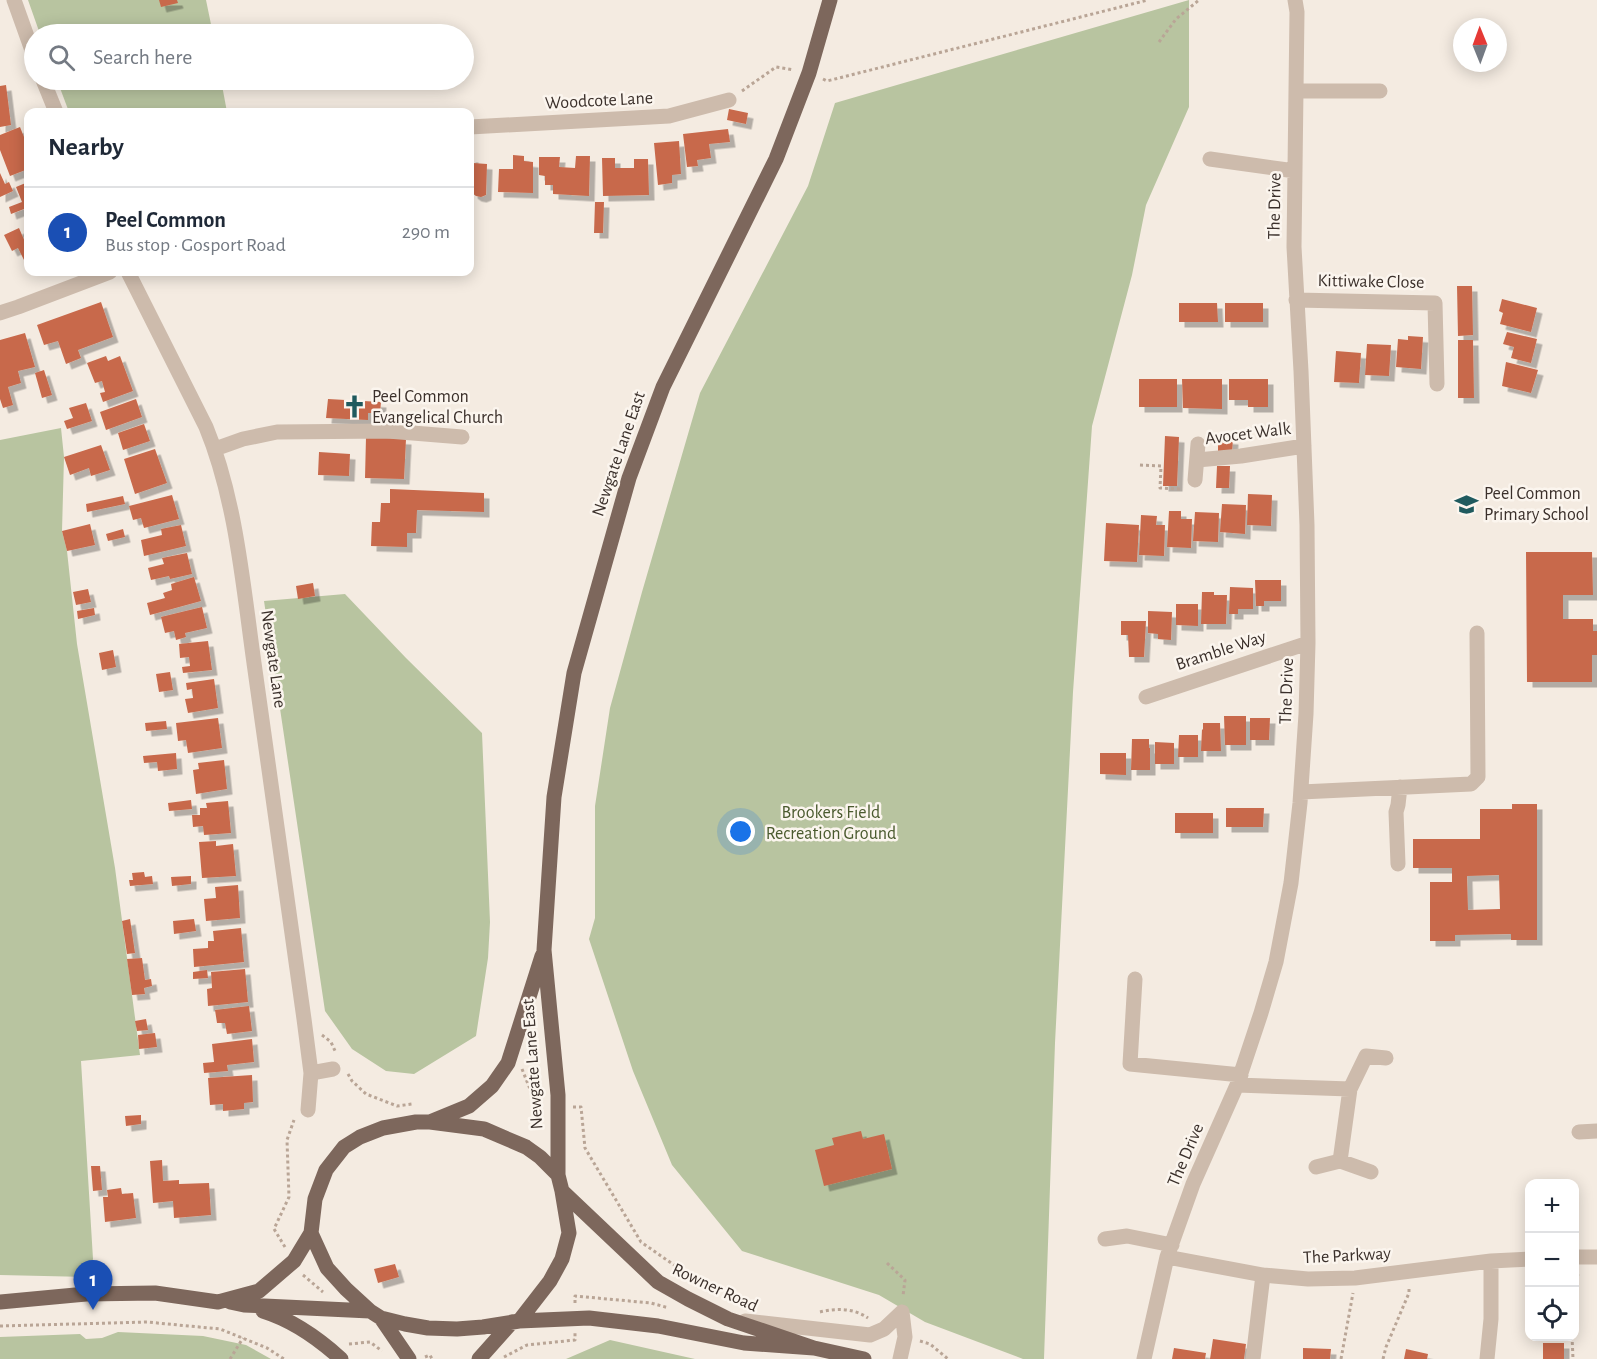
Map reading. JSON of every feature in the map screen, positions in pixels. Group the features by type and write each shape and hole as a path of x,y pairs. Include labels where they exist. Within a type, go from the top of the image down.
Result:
{"main road":[{"name":"Newgate Lane East","path":"479,1359 516,1321 549,1281 562,1258 569,1233 558,1175 558,1108 544,950 554,797 574,673 629,478 663,387 776,159 809,73 830,0"},
{"name":"Newgate Lane East","path":"430,1122 469,1106 492,1086 508,1063 544,950"},
{"path":"0,1302 86,1294 155,1293 218,1302 259,1291 294,1261 310,1233 315,1199 326,1170 344,1147 360,1137 383,1128 430,1122 483,1130 526,1147 558,1175"},
{"name":"Rowner Road","path":"562,1191 658,1282 728,1319 813,1348 864,1359"},
{"path":"310,1233 327,1268 345,1289 376,1314 409,1359"},
{"path":"225,1301 279,1316 322,1342 336,1354"},
{"path":"244,1305 376,1314"},
{"name":"Rowner Road","path":"376,1314 405,1324 457,1329 516,1321 589,1318 658,1326 744,1343 813,1348"}],"street":[{"path":"14,0 24,28"},
{"name":"The Drive","path":"1144,1359 1169,1251 1193,1184 1239,1080 1262,1013 1276,962 1291,883 1301,792 1308,643 1307,525 1294,247 1297,12 1295,0"},
{"path":"47,90 54,108"},
{"path":"1296,91 1380,91"},
{"name":"Woodcote Lane","path":"474,128 669,116 729,100"},
{"path":"1210,159 1295,171"},
{"path":"0,313 99,276"},
{"name":"Newgate Lane","path":"130,276 206,427 215,449 225,486 235,537 311,1073 301,1112"},
{"name":"Kittiwake Close","path":"1296,300 1435,303 1437,384"},
{"path":"215,449 277,432 388,431 462,437"},
{"name":"Avocet Walk","path":"1195,480 1198,444"},
{"name":"Avocet Walk","path":"1197,460 1304,446"},
{"path":"1301,792 1472,784 1478,777 1477,633"},
{"name":"Bramble Way","path":"1146,697 1308,643"},
{"path":"1398,864 1396,812 1400,787"},
{"path":"1135,979 1130,1064 1239,1080 1350,1089"},
{"path":"1340,1161 1350,1089 1366,1056 1386,1058"},
{"path":"311,1073 340,1068"},
{"path":"1579,1132 1597,1131"},
{"path":"1316,1167 1340,1161 1371,1172"},
{"name":"The Parkway","path":"1105,1239 1127,1236 1169,1251 1263,1275 1308,1279 1355,1278 1491,1261 1525,1259"},
{"path":"1579,1257 1597,1257"},
{"path":"1487,1359 1491,1319 1491,1261"},
{"path":"1253,1359 1263,1275"},
{"path":"728,1319 870,1335 884,1329 902,1312"},
{"path":"900,1359 905,1337 902,1312"}],"path":[{"path":"729,100 776,67 809,73 826,81 1148,0"},
{"path":"1159,42 1176,19 1199,0"},
{"path":"1140,465 1161,466 1160,488 1185,489 1195,480"},
{"path":"304,1019 331,1042 340,1068 366,1094 397,1106 419,1104"},
{"path":"508,1063 524,1070 538,1109 581,1107 585,1148 641,1242 715,1293"},
{"path":"301,1112 288,1140 289,1197 274,1229 304,1278 327,1296 327,1309"},
{"path":"887,1263 905,1280 902,1312"},
{"path":"1383,1359 1409,1293 1408,1272"},
{"path":"1341,1359 1355,1278"},
{"path":"575,1296 651,1303 672,1309"},
{"path":"818,1312 838,1308 863,1314 884,1329"},
{"path":"0,1326 147,1322 219,1329 267,1348 284,1359"},
{"path":"905,1337 930,1344 948,1359"},
{"path":"230,1359 243,1338"},
{"path":"500,1359 527,1346 575,1340"},
{"path":"1572,1341 1573,1359"},
{"path":"336,1354 345,1344 370,1342 385,1353"}],"green space":[{"path":"28,0 206,0 211,24 36,24"},
{"name":"Brookers Field Recreation Ground","path":"1189,0 1189,107 1146,205 1132,275 1092,426 1073,692 1055,1043 1044,1359 1023,1359 925,1322 879,1295 742,1251 672,1165 633,1071 589,939 595,918 595,806 610,708 700,393 808,186 835,103"},
{"path":"61,90 223,90 226,108 68,108"},
{"path":"61,428 64,457 62,531 67,551 77,644 115,868 140,1055 81,1061 93,1259 88,1277 0,1275 0,440"},
{"path":"345,594 482,733 490,922 488,958 476,1036 414,1074 386,1071 352,1049 325,1011 264,601"},
{"path":"118,1332 203,1336 246,1345 271,1359 0,1359 0,1337 80,1334 86,1339 102,1338"},
{"path":"610,1340 695,1359 566,1359"}],"building":[{"path":"159,0 177,0 178,3 161,7"},
{"path":"6,85 11,125 0,127 0,86"},
{"path":"729,109 748,113 746,124 727,120"},
{"path":"20,127 24,137 24,171 10,176 0,150 0,135"},
{"path":"728,129 730,142 709,144 711,158 697,160 698,166 687,167 683,134"},
{"path":"679,141 681,174 672,175 672,183 658,185 654,143"},
{"path":"513,155 524,156 524,161 533,162 533,193 498,192 499,169 513,169"},
{"path":"576,156 590,156 589,196 553,194 553,185 545,185 545,176 539,175 539,157 560,157 559,167 575,168"},
{"path":"602,158 615,158 615,168 634,168 634,159 648,159 649,195 603,196"},
{"path":"474,163 487,164 486,195 474,194"},
{"path":"0,173 5,184 9,182 13,191 0,197"},
{"path":"24,184 24,209 11,214 9,207 22,202 16,187"},
{"path":"595,202 604,202 603,233 594,233"},
{"path":"19,228 24,240 24,260 18,248 12,251 4,235"},
{"path":"1457,286 1472,286 1473,335 1458,336"},
{"path":"1502,299 1537,308 1531,332 1500,324 1503,313 1499,311"},
{"path":"101,302 113,337 78,350 81,358 66,364 58,341 44,345 37,325"},
{"path":"1179,303 1217,303 1218,322 1179,322"},
{"path":"1225,303 1263,303 1263,322 1225,322"},
{"path":"1507,332 1537,339 1531,363 1511,358 1514,347 1503,344"},
{"path":"25,333 35,367 18,371 21,383 8,387 13,405 3,408 0,399 0,340"},
{"path":"1408,336 1423,337 1421,369 1396,367 1398,339 1408,340"},
{"path":"1458,340 1473,340 1474,398 1458,398"},
{"path":"1367,344 1391,345 1389,376 1365,375"},
{"path":"1336,351 1361,353 1359,383 1334,382"},
{"path":"106,356 108,361 120,356 133,391 103,402 100,393 105,392 102,381 95,383 87,363"},
{"path":"1506,362 1538,370 1531,393 1502,386"},
{"path":"44,370 52,395 42,398 35,373"},
{"path":"1139,379 1177,379 1177,407 1139,407"},
{"path":"1182,379 1222,379 1222,409 1183,408"},
{"path":"1229,379 1268,379 1268,407 1248,407 1248,400 1229,400"},
{"path":"136,399 142,417 106,430 100,412"},
{"name":"Peel Common Evangelical Church","path":"328,399 381,402 380,413 368,413 368,420 326,418"},
{"path":"86,403 92,421 67,429 64,421 73,418 69,408"},
{"path":"144,424 150,441 123,450 118,433"},
{"path":"1165,436 1179,437 1177,486 1163,486"},
{"path":"366,437 406,439 404,479 365,478"},
{"path":"1218,438 1233,439 1232,452 1218,451"},
{"path":"101,445 110,470 91,476 89,468 70,475 64,457"},
{"path":"155,449 167,483 135,494 124,459"},
{"path":"319,452 350,454 349,476 318,475"},
{"path":"1217,466 1230,466 1229,488 1216,488"},
{"path":"390,489 484,493 484,512 417,510 416,533 407,533 407,547 371,546 372,522 380,522 381,503 390,503"},
{"path":"1248,494 1272,495 1271,526 1247,525"},
{"path":"172,495 179,519 144,528 141,518 133,520 129,506"},
{"path":"123,496 125,504 87,512 86,504"},
{"path":"1222,504 1246,505 1245,534 1220,532"},
{"path":"1169,511 1181,511 1181,519 1192,519 1191,548 1167,547"},
{"path":"1195,512 1219,513 1218,542 1193,541"},
{"path":"1141,515 1157,516 1156,525 1165,525 1164,556 1139,555"},
{"path":"1106,523 1139,525 1137,562 1104,561"},
{"path":"90,524 95,545 67,551 62,531"},
{"path":"181,525 186,546 144,556 141,540 162,535 161,529"},
{"path":"123,529 125,537 108,541 106,534"},
{"path":"1526,552 1592,552 1593,595 1563,595 1563,619 1593,619 1593,631 1597,631 1597,655 1592,655 1592,682 1527,682"},
{"path":"187,553 192,574 151,580 148,568 164,564 162,558"},
{"path":"194,577 201,601 150,615 147,603 165,598 163,593 172,590 171,584"},
{"path":"1255,580 1281,580 1281,601 1264,601 1264,606 1256,606"},
{"path":"313,583 315,596 298,599 296,586"},
{"path":"1230,587 1253,588 1253,609 1238,609 1238,614 1229,614"},
{"path":"88,589 91,602 76,605 73,592"},
{"path":"1202,592 1227,595 1226,624 1201,624"},
{"path":"1176,604 1198,604 1198,626 1176,625"},
{"path":"202,607 207,628 185,633 186,637 176,640 174,631 165,633 161,617"},
{"path":"94,608 95,615 78,619 77,611"},
{"path":"1148,611 1172,612 1171,640 1158,639 1158,634 1148,633"},
{"path":"1121,621 1146,621 1144,657 1129,657 1128,635 1121,635"},
{"path":"208,641 212,670 183,673 182,667 190,666 189,657 180,658 179,644"},
{"path":"113,650 116,667 102,670 99,653"},
{"path":"170,672 173,690 159,692 156,674"},
{"path":"214,679 218,708 188,713 185,699 193,698 192,689 187,690 186,683"},
{"path":"1224,716 1246,716 1246,745 1225,745"},
{"path":"218,718 222,748 188,753 186,740 178,741 176,723"},
{"path":"1250,718 1270,718 1269,740 1250,740"},
{"path":"166,721 167,729 146,731 145,723"},
{"path":"1203,723 1220,723 1221,751 1201,751"},
{"path":"1179,735 1198,735 1198,757 1178,757"},
{"path":"1132,739 1149,739 1150,770 1131,770"},
{"path":"1155,742 1174,743 1174,764 1155,764"},
{"path":"176,753 177,769 158,771 157,762 144,763 143,756"},
{"path":"1100,753 1126,753 1126,775 1100,774"},
{"path":"224,760 227,789 196,794 193,770 199,769 198,763"},
{"path":"191,800 192,809 169,811 168,803"},
{"path":"228,801 231,833 204,835 203,826 193,827 192,815 200,815 200,808 207,808 206,803"},
{"path":"1512,804 1537,804 1537,940 1511,940 1511,934 1455,935 1455,941 1430,941 1430,882 1452,882 1452,868 1413,868 1413,839 1480,839 1480,809 1512,809","holes":["1499,875 1500,909 1468,910 1467,876"]},
{"path":"1226,808 1264,808 1263,827 1226,827"},
{"path":"1175,813 1213,813 1213,833 1175,833"},
{"path":"216,841 216,846 233,844 236,876 202,878 199,842"},
{"path":"144,872 145,877 152,876 153,884 130,886 129,880 133,880 132,873"},
{"path":"191,876 191,884 172,886 171,877"},
{"path":"238,885 240,918 206,921 204,899 216,898 215,887"},
{"path":"130,919 135,953 127,954 122,921"},
{"path":"194,919 196,931 174,934 173,921"},
{"path":"241,928 244,962 194,967 193,949 208,948 208,941 214,941 213,931"},
{"path":"142,958 145,980 151,979 152,986 144,988 145,994 132,995 127,959"},
{"path":"245,969 248,1002 208,1006 207,989 212,988 211,972"},
{"path":"207,970 208,978 193,979 193,972"},
{"path":"249,1006 252,1031 227,1034 225,1023 217,1023 215,1010"},
{"path":"146,1019 148,1030 137,1031 135,1021"},
{"path":"155,1033 157,1047 139,1049 138,1035"},
{"path":"252,1039 254,1062 227,1065 228,1071 204,1073 203,1063 214,1062 212,1044"},
{"path":"252,1075 253,1102 244,1103 244,1109 223,1111 223,1104 210,1105 208,1078"},
{"path":"141,1115 141,1124 126,1126 125,1116"},
{"path":"861,1131 863,1139 884,1134 892,1169 824,1186 815,1150 834,1145 832,1138"},
{"path":"162,1160 163,1181 179,1180 179,1184 209,1183 211,1215 174,1218 173,1201 153,1203 150,1161"},
{"path":"91,1166 100,1166 102,1190 93,1191"},
{"path":"121,1188 122,1194 133,1193 136,1218 105,1222 103,1197 108,1197 107,1190"},
{"path":"395,1264 399,1277 378,1283 374,1269"},
{"path":"1213,1339 1246,1344 1244,1359 1210,1359"},
{"path":"1543,1343 1564,1343 1564,1359 1543,1359"},
{"path":"1174,1348 1206,1353 1205,1359 1172,1359"},
{"path":"1303,1348 1331,1349 1330,1359 1303,1359"},
{"path":"1406,1349 1428,1354 1427,1359 1404,1359"}],"place":[{"name":"Peel Common Evangelical Church","path":"354,407"},
{"name":"Peel Common Primary School","path":"1466,504"},
{"name":"Peel Common","path":"93,1310"}]}
